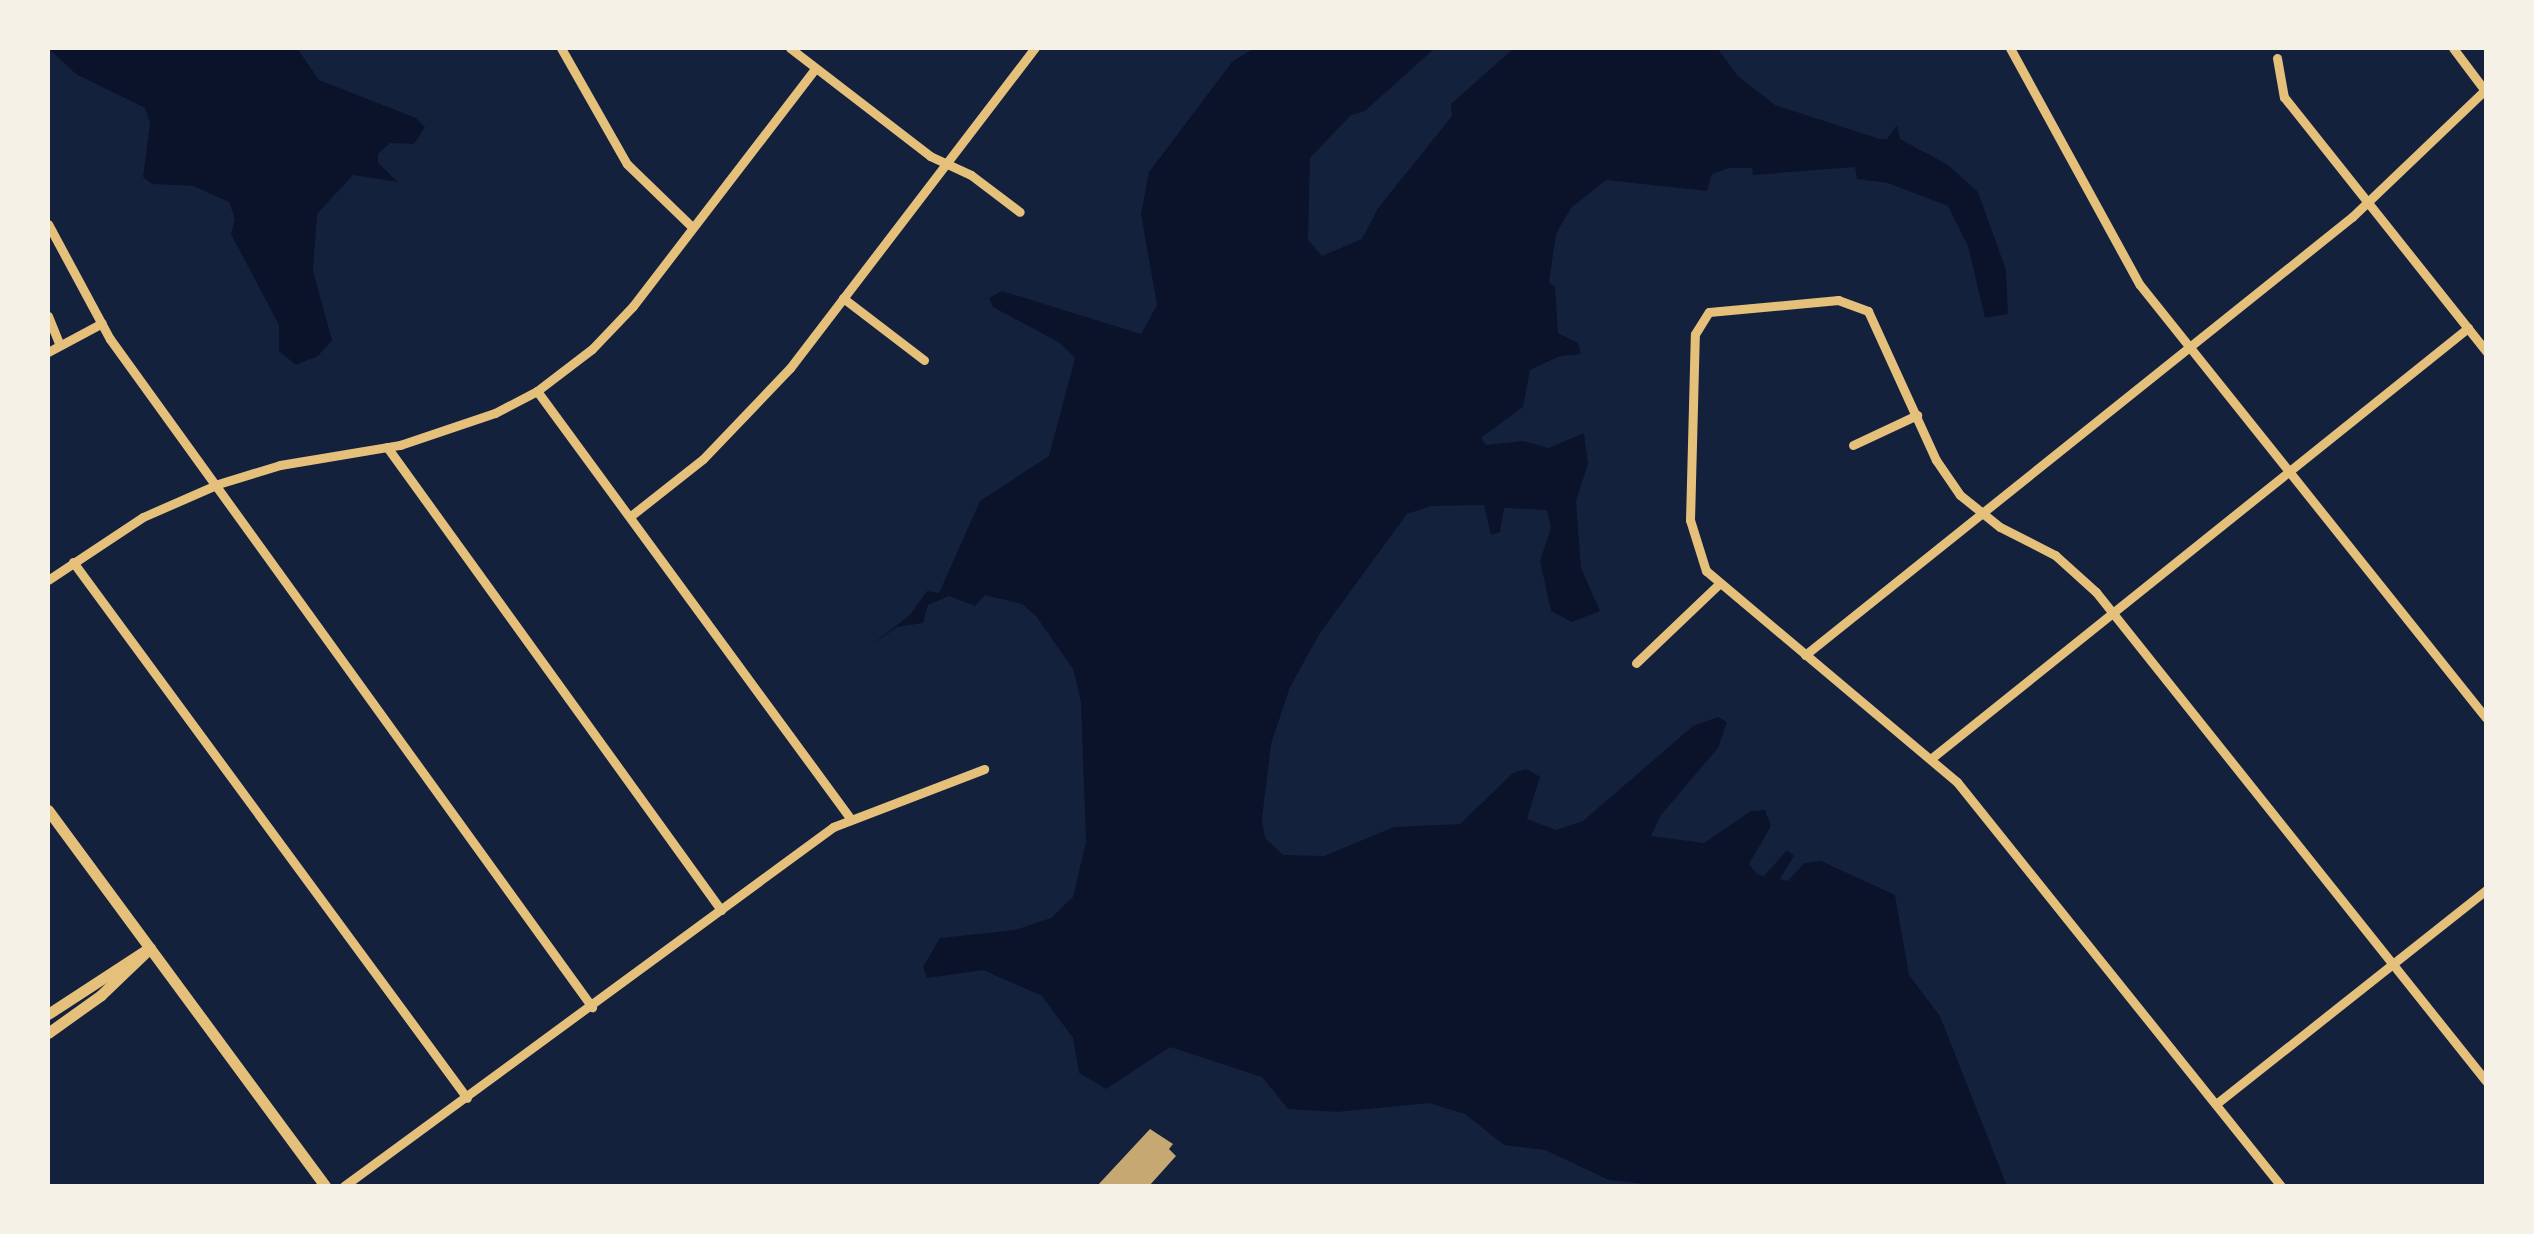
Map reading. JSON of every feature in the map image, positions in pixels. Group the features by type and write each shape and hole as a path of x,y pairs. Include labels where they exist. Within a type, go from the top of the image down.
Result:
{"street":[{"path":"560,48 627,164 692,226"},
{"path":"790,48 946,164 1020,212"},
{"path":"632,515 724,440 843,298 1035,48"},
{"path":"2010,48 2124,261 2486,718"},
{"path":"1805,655 2368,204 2486,90 2453,48"},
{"path":"2277,58 2284,97 2486,351"},
{"path":"48,580 143,518 218,484 387,446 496,413 537,391 613,328 815,68"},
{"path":"48,224 102,323 592,1007"},
{"path":"843,298 924,360"},
{"path":"2281,1186 1933,757 1718,585 1700,560 1690,520 1695,334 1709,312 1854,304 1877,323 1946,479 1981,515 2055,554 2113,612 2486,1081"},
{"path":"48,316 60,346"},
{"path":"48,352 102,323"},
{"path":"1933,757 2468,328"},
{"path":"537,391 632,515 850,818"},
{"path":"1853,444 1917,415"},
{"path":"387,446 720,910"},
{"path":"73,562 468,1098"},
{"path":"1636,664 1718,585"},
{"path":"344,1186 850,818 984,769"},
{"path":"48,810 324,1186"},
{"path":"2216,1104 2486,890"},
{"path":"48,1014 150,948"},
{"path":"48,1034 101,996 150,948"}],"water":[{"path":"48,48 297,48 319,80 416,118 425,127 414,144 390,143 378,154 378,163 398,182 353,175 317,214 313,271 332,340 318,356 296,365 279,351 279,325 231,234 235,219 229,202 193,186 152,184 143,177 150,123 145,108 76,74"},
{"path":"1254,48 1435,48 1365,111 1351,115 1310,158 1308,240 1322,256 1362,239 1378,208 1452,116 1451,104 1514,48 1717,48 1738,76 1775,105 1880,139 1887,139 1897,125 1900,139 1948,165 1978,192 2006,270 2008,314 1985,318 1968,246 1948,206 1888,183 1857,179 1855,167 1753,175 1752,168 1729,168 1712,174 1707,191 1606,180 1571,208 1556,234 1549,282 1555,287 1558,333 1578,343 1581,354 1560,356 1530,370 1523,407 1481,438 1486,445 1523,441 1549,448 1584,433 1588,464 1576,501 1581,568 1600,611 1572,622 1551,611 1540,561 1551,528 1547,510 1504,508 1500,532 1491,535 1484,505 1431,506 1407,514 1320,633 1290,687 1271,744 1262,819 1265,838 1283,855 1324,856 1394,827 1460,824 1513,773 1526,769 1540,777 1527,819 1556,830 1583,821 1693,726 1718,717 1727,722 1718,748 1661,815 1651,836 1704,843 1751,811 1765,810 1771,826 1749,864 1757,874 1764,876 1787,850 1794,856 1780,879 1788,881 1804,863 1821,861 1895,895 1909,975 1940,1016 2007,1186 1663,1186 1609,1180 1545,1150 1504,1145 1465,1114 1429,1103 1337,1112 1288,1109 1262,1077 1170,1047 1106,1089 1079,1073 1073,1038 1042,996 983,970 927,978 923,967 940,938 1015,930 1051,918 1073,897 1086,842 1081,702 1073,669 1036,616 1022,604 985,595 975,606 949,596 928,605 923,623 897,627 870,646 910,615 927,591 939,593 980,501 1049,456 1075,358 1060,343 993,307 989,298 1002,291 1141,334 1157,305 1141,214 1149,172 1232,62"}],"building":[{"path":"1150,1129 1173,1144 1169,1149 1176,1156 1149,1186 1097,1186"}]}
